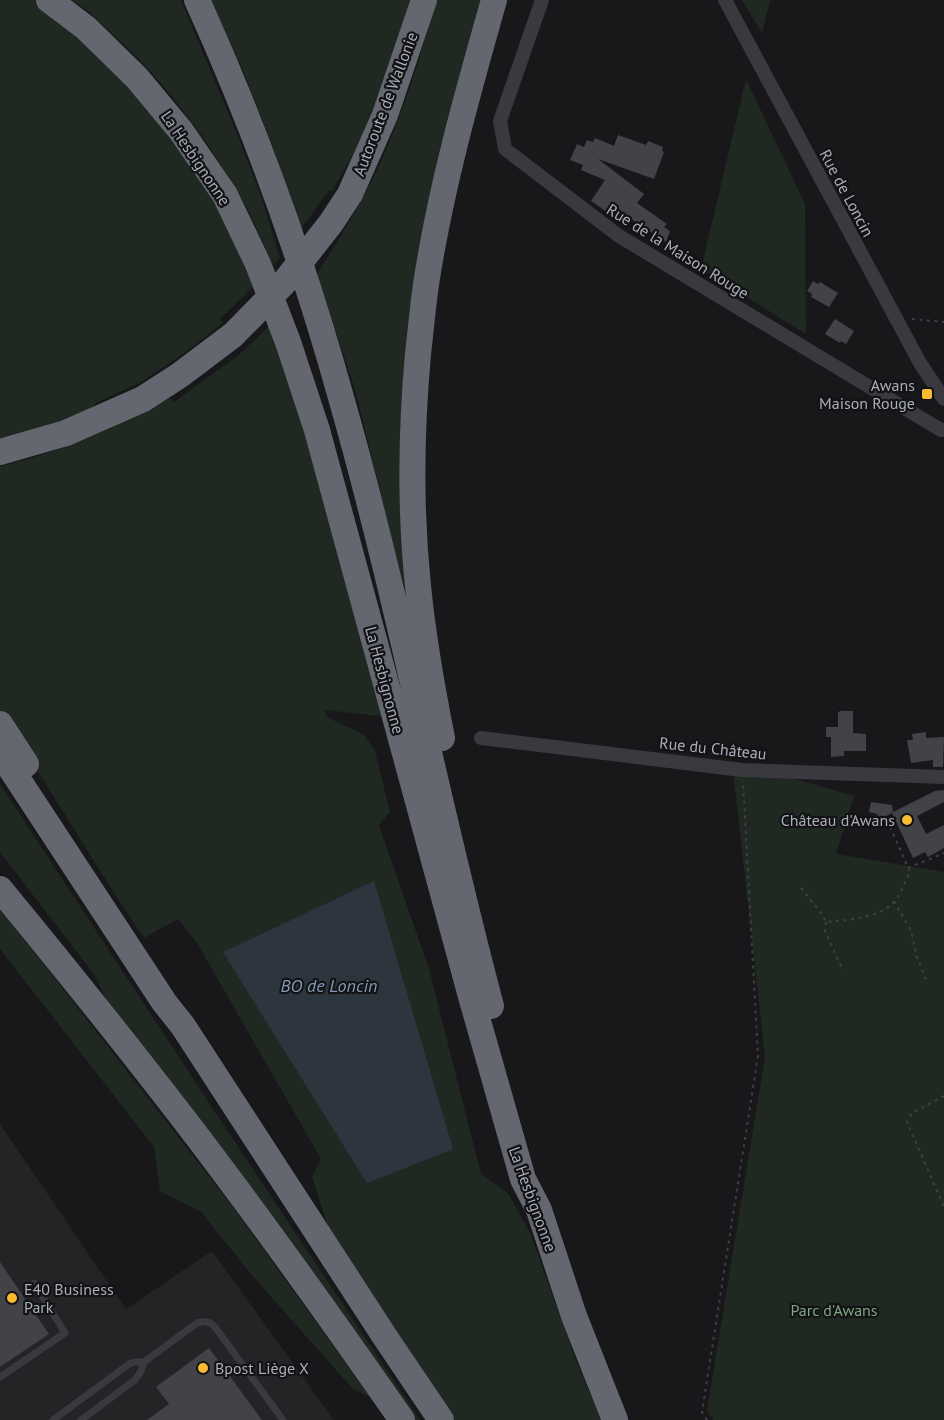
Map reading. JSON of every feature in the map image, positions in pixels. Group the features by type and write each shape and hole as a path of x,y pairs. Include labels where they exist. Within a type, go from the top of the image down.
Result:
{"highway":[{"name":"La Hesbignonne","path":"48,0 86,28 137,78 181,130 225,195 258,264 288,342 317,430 523,1179 539,1210 574,1316 615,1420"},
{"path":"197,0 263,157 309,290 343,402 489,999 536,1173 539,1210"},
{"name":"Autoroute de Wallonie","path":"0,452 66,434 143,399 180,375 233,335 283,284 331,223 350,194 385,115 424,0"},
{"path":"458,873 464,848 438,716 418,587 412,464 414,399 426,279 442,196 494,0"},
{"path":"0,724 175,998 183,1026"},
{"path":"0,752 441,1420"},
{"path":"0,889 102,1014 206,1149 308,1286 402,1420"}],"street":[{"name":"Rue de la Maison Rouge","path":"542,0 500,121 505,149 618,236 944,430"},
{"name":"Rue de Loncin","path":"725,0 897,320 944,399"},
{"name":"Rue du Château","path":"481,738 742,770 944,777"}],"lane":[{"path":"0,1377 65,1333 34,1283"},
{"path":"81,1420 135,1380 144,1362 197,1323 204,1321 210,1323 283,1420"},
{"path":"53,1420 129,1365 134,1362 144,1362"}],"path":[{"path":"897,320 944,321"},
{"path":"707,1420 702,1412 758,1056 742,770"},
{"path":"826,922 860,918 884,909 894,902 910,872 888,822"},
{"path":"908,868 944,854"},
{"path":"801,888 822,914 826,922 825,931 843,970"},
{"path":"894,902 911,931 917,957 926,980"},
{"path":"944,1096 912,1113 907,1122 944,1207"}],"shaded area":[{"path":"0,1124 126,1309 212,1251 334,1420 0,1420"}],"green space":[{"path":"0,0 35,0 67,24 123,75 193,160 256,284 220,319 223,323 183,354 141,382 96,403 87,416 0,445"},
{"path":"72,0 181,0 262,199 280,258 273,265 247,208 205,140 171,95 141,61 87,10"},
{"path":"211,0 413,0 379,108 372,112 352,156 332,191 329,190 301,229 274,150 242,68"},
{"path":"437,0 485,0 436,181 408,604 356,393 317,274 362,200 385,153 409,88"},
{"path":"742,0 770,0 762,33"},
{"path":"746,79 805,204 806,334 701,269"},
{"path":"270,325 282,354 388,717 325,710 327,717 364,735 375,751 390,812 379,825 429,969 481,1174 508,1193 531,1235 575,1358 601,1420 455,1420 329,1229 312,1177 321,1159 197,943 178,919 144,938 0,711 0,466 44,454 87,438 170,398 174,402 239,355"},
{"name":"Parc d'Awans","path":"732,761 854,796 836,854 944,872 944,1420 713,1420 707,1410 765,1057"},
{"path":"0,784 420,1420 413,1420 112,1013 96,977 0,852"},
{"path":"0,910 232,1206 370,1397 353,1389 251,1274 201,1212 160,1191 154,1147 0,949"}],"water":[{"name":"BO de Loncin","path":"374,881 453,1149 367,1183 223,952"}],"building":[{"path":"618,135 646,145 648,141 663,147 664,152 654,179 598,159 644,194 637,203 667,224 664,227 670,231 666,242 628,217 623,223 591,201 605,180 581,170 583,165 570,160 577,144 584,147 587,140 593,142 595,138 614,146"},
{"path":"813,281 818,284 820,282 838,293 829,307 811,297 812,294 807,291"},
{"path":"835,319 854,331 846,344 825,334"},
{"path":"853,711 853,733 866,734 866,751 844,751 844,756 831,757 831,737 826,737 826,727 838,727 838,712"},
{"path":"926,732 926,738 944,737 943,767 933,767 933,760 911,763 907,740 913,740 912,734"},
{"name":"Château d'Awans","path":"944,790 944,802 917,816 926,834 944,825 944,848 928,857 925,852 913,858 892,813 880,819 877,814 869,812 871,802 892,805 893,812 935,791"},
{"name":"E40 Business Park","path":"0,1262 49,1334 0,1367"},
{"name":"Bpost Liège X","path":"209,1348 262,1420 147,1420 169,1404 156,1387"}],"place":[{"name":"Awans Maison Rouge","path":"927,394"},
{"name":"Château d'Awans","path":"907,820"},
{"name":"E40 Business Park","path":"12,1298"},
{"name":"Bpost Liège X","path":"203,1368"}]}
